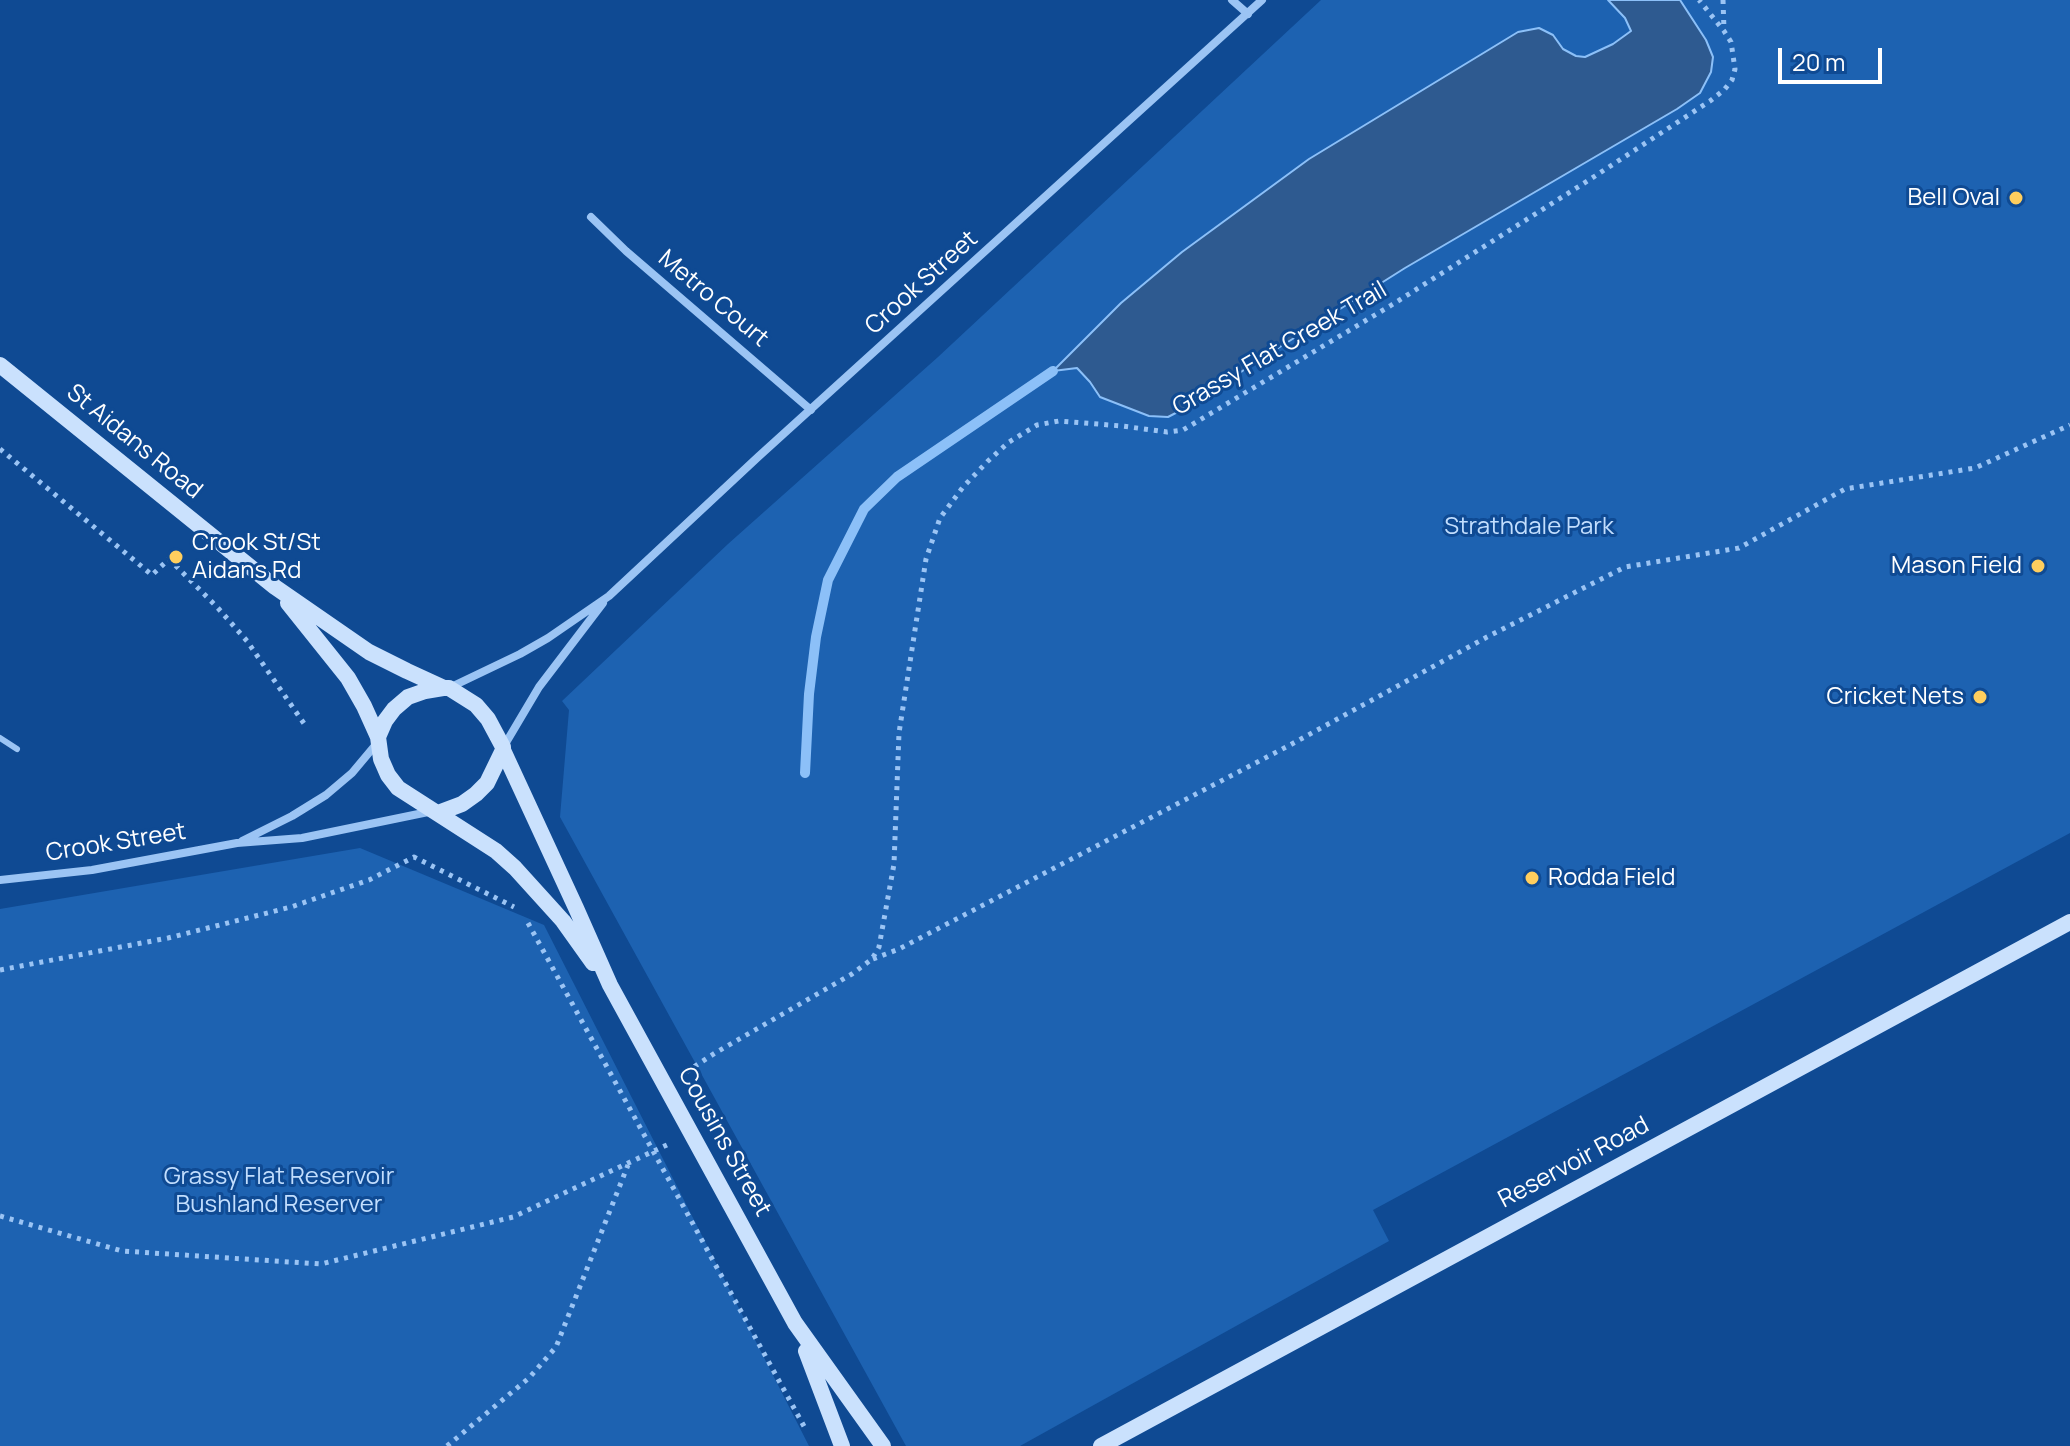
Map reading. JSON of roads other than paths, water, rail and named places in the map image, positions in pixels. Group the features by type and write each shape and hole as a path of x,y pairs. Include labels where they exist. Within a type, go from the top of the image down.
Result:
{"street":[{"path":"1232,0 1248,14"},
{"name":"Crook Street","path":"447,688 520,654 609,596 1262,0"},
{"name":"Metro Court","path":"591,217 626,251 811,410"},
{"name":"St Aidans Road","path":"0,365 275,587 369,652 447,688"},
{"name":"St Aidans Road","path":"275,587 348,678 378,740"},
{"name":"Crook Street","path":"503,749 539,687 609,596"},
{"path":"447,688 476,705 488,719 503,749 487,783 476,794 462,804 436,812 398,788 384,767 378,740 385,721 408,697 447,688"},
{"name":"Crook Street","path":"237,843 326,795 352,773 378,740"},
{"name":"Cousins Street","path":"503,749 610,985 795,1323 883,1446"},
{"name":"Crook Street","path":"0,880 92,870 237,843 302,838 436,812"},
{"name":"Cousins Street","path":"436,812 496,851 532,886 563,921 610,985"},
{"name":"Reservoir Road","path":"1101,1446 2070,922"},
{"name":"Cousins Street","path":"795,1323 842,1446"}],"lane":[{"path":"0,738 17,749"}],"waterway":[{"path":"805,773 809,694 816,637 828,580 864,509 897,477 1053,371"}],"place":[{"name":"Bell Oval","path":"2016,198"},
{"name":"Crook St/St Aidans Rd","path":"176,557"},
{"name":"Mason Field","path":"2038,566"},
{"name":"Cricket Nets","path":"1980,697"},
{"name":"Rodda Field","path":"1532,878"}],"park label":[{"name":"Strathdale Park","path":"1529,527"},
{"name":"Grassy Flat Reservoir Bushland Reserver","path":"279,1191"}]}
